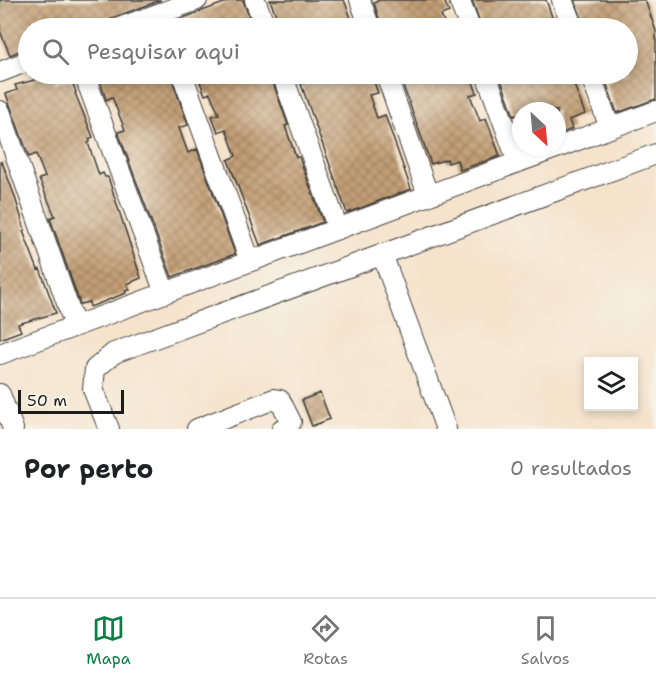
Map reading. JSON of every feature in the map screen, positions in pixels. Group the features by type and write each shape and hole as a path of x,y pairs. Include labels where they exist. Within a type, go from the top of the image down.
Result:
{"street":[{"path":"168,18 197,0"},
{"path":"255,0 262,18"},
{"path":"360,0 366,18"},
{"path":"459,0 466,18"},
{"path":"562,0 569,18"},
{"path":"2,65 18,63"},
{"path":"88,84 165,293"},
{"path":"186,84 250,261"},
{"path":"286,84 338,230"},
{"path":"389,84 428,195"},
{"path":"490,84 518,162"},
{"path":"594,84 610,128"},
{"path":"0,111 75,326"},
{"path":"0,354 656,111"},
{"path":"109,429 93,389 95,369 114,353 656,154"},
{"path":"382,254 446,429"},
{"path":"0,394 13,429"},
{"path":"197,429 274,399 280,400 291,422 288,427 282,429"}],"building":[{"path":"0,0 161,0 114,18 18,18 18,52 10,55 0,31"},
{"path":"232,0 243,0 249,18 183,18"},
{"path":"270,0 344,0 351,18 277,18"},
{"path":"379,0 444,0 449,12 441,15 442,18 379,18 374,3"},
{"path":"472,0 546,0 552,18 478,18"},
{"path":"575,0 645,0 656,31 656,99 617,113 607,84 638,84 638,18 581,18"},
{"path":"73,84 93,137 88,143 99,175 103,173 105,177 108,177 141,278 127,284 130,290 125,291 126,293 90,307 89,302 80,304 50,218 55,216 39,179 45,177 36,154 29,157 6,94 17,90 15,85"},
{"path":"101,84 174,84 188,125 179,128 188,153 197,149 235,254 172,277 118,132 125,130 112,97 106,100"},
{"path":"201,84 274,84 296,157 299,157 323,222 260,245 228,160 236,156 226,129 218,132 212,116 219,114 210,93 205,95"},
{"path":"301,84 375,84 378,93 369,95 377,118 385,115 411,189 347,213"},
{"path":"403,84 474,84 477,93 470,95 480,121 486,118 500,156 460,170 457,160 448,163 447,159 431,164"},
{"path":"503,84 574,84 585,114 569,120 572,129 566,131 566,102 512,102 512,110"},
{"path":"0,162 2,162 14,194 25,230 23,231 56,313 18,324 21,331 0,339"},
{"path":"320,393 330,419 312,426 302,400"}]}
